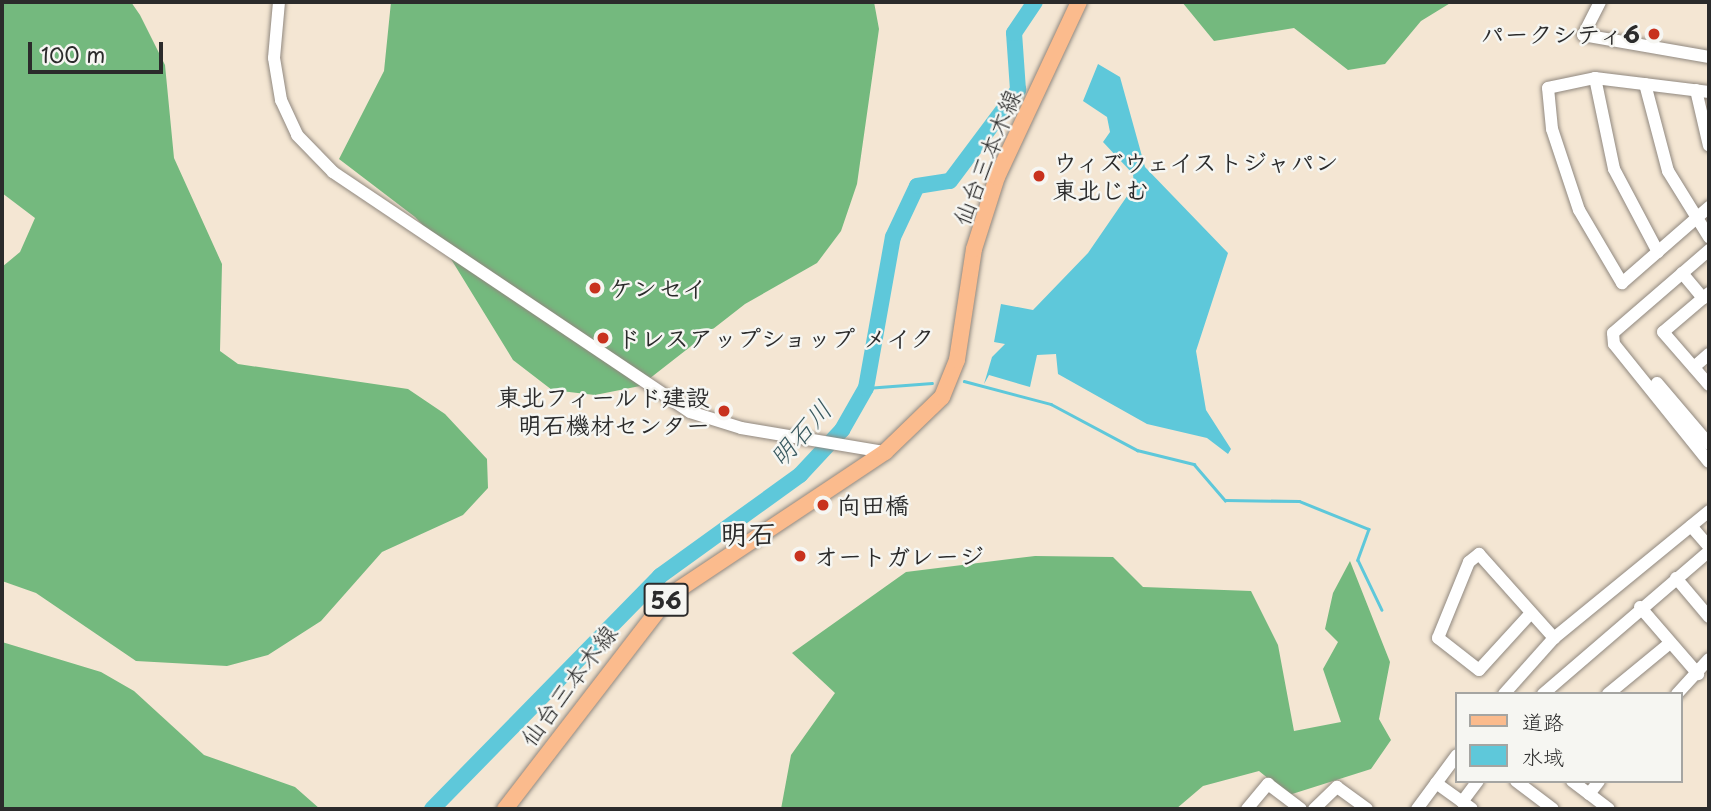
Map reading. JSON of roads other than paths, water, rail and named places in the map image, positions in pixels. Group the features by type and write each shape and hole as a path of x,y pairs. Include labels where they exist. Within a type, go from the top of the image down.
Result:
{"main road":[{"name":"仙台三本木線","path":"505,809 669,596 884,452 928,415 947,387 983,218 1079,2"}],"street":[{"path":"279,2 274,58 281,100 297,135 333,172 690,412 741,428 884,452"},
{"path":"1600,2 1583,35 1709,57"},
{"path":"1595,79 1614,169 1658,252"},
{"path":"1709,146 1703,91 1595,79 1548,89 1567,179 1622,283 1709,207"},
{"path":"1646,84 1664,161 1695,219 1709,236"},
{"path":"1613,333 1709,250"},
{"path":"1682,274 1706,295 1663,332 1709,385"},
{"path":"1613,333 1709,444"},
{"path":"1613,333 1614,344 1709,462"},
{"path":"1694,367 1709,354"},
{"path":"1506,692 1554,638 1709,511"},
{"path":"1545,692 1709,549 1691,526"},
{"path":"1531,613 1479,670 1438,638 1469,562 1479,554 1554,638"},
{"path":"1676,578 1709,617"},
{"path":"1640,607 1698,674"},
{"path":"1610,692 1670,643"},
{"path":"1680,692 1709,659"},
{"path":"1416,809 1456,756"},
{"path":"1436,783 1467,806 1477,783"},
{"path":"1519,783 1553,809"},
{"path":"1575,783 1609,809"},
{"path":"1589,794 1597,783"},
{"path":"1247,809 1268,784 1301,809"},
{"path":"1314,809 1337,787 1367,809"}],"water":[{"path":"1098,64 1120,77 1145,167 1228,253 1196,351 1206,410 1231,449 1228,454 1207,438 1147,424 1058,374 1056,354 1037,355 1030,387 989,375 984,384 992,357 1005,344 994,342 1001,304 1033,310 1088,253 1134,186 1133,174 1103,142 1110,132 1107,117 1083,101"}],"waterway":[{"name":"明石川","path":"432,809 660,576 800,475 842,430 866,388 893,237 917,186 950,181 1018,90 1014,33 1035,2"},
{"path":"964,381 1051,404 1137,450 1194,464 1225,500 1299,501 1369,529 1358,560 1382,610"},
{"path":"866,388 932,383"}],"place":[{"name":"パークシティ6","path":"1654,34"},
{"name":"ウィズウェイストジャパン 東北じむ","path":"1039,176"},
{"name":"ケンセイ","path":"595,288"},
{"name":"ドレスアップショップ メイク","path":"603,338"},
{"name":"東北フィールド建設 明石機材センター","path":"724,411"},
{"name":"向田橋","path":"823,505"},
{"name":"オートガレージ","path":"800,556"}],"district":[{"name":"明石","path":"748,533"}]}
